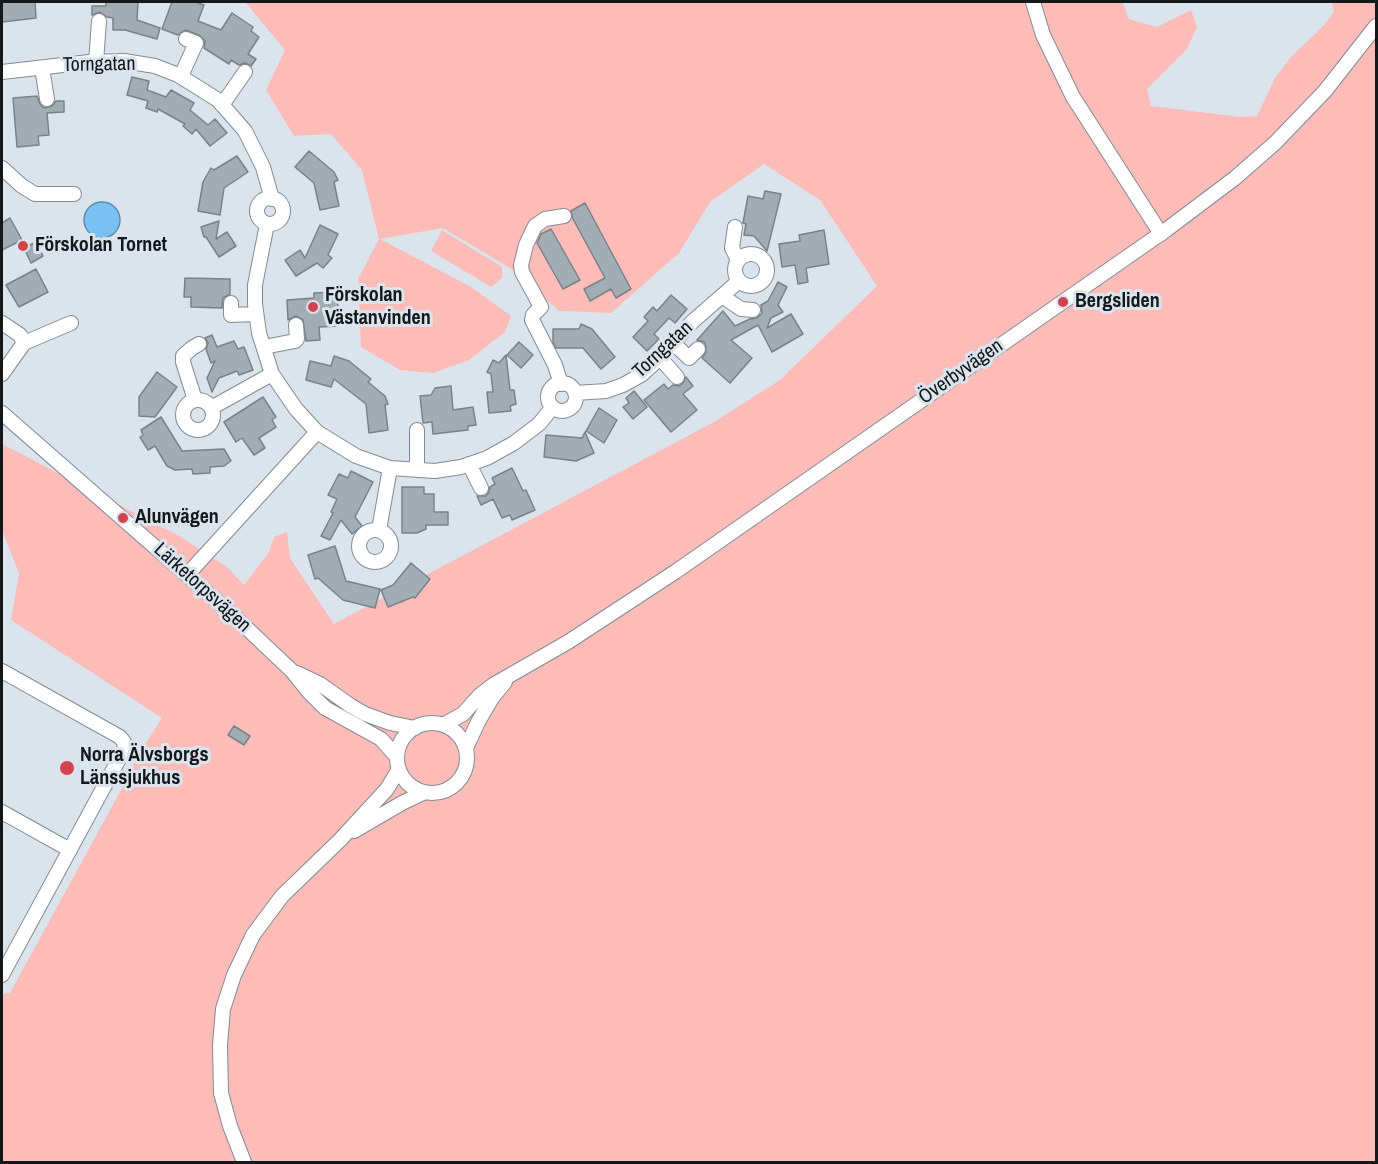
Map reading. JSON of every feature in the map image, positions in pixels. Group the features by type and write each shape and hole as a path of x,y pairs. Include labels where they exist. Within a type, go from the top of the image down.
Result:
{"street":[{"path":"1032,2 1043,35 1073,97 1161,234"},
{"path":"96,62 99,21"},
{"name":"Överbyvägen","path":"443,725 463,714 480,695 493,685 568,642 675,572 1161,234 1275,143 1325,91 1377,26"},
{"path":"181,76 196,43 186,39"},
{"name":"Torngatan","path":"2,72 96,62 138,62 181,76 222,105 245,131 256,149 272,199 282,206 283,214 275,223 267,224 255,285 256,314"},
{"path":"42,68 47,99"},
{"path":"222,105 245,72"},
{"path":"2,168 27,190 35,194 74,194"},
{"path":"561,384 555,365 532,320 533,315 541,307 522,272 521,265 526,245 535,226 545,219 564,216"},
{"path":"735,227 732,248 738,260"},
{"path":"752,253 762,257 767,266 766,277 759,284 749,286 740,281 735,271 738,260 741,256 752,253"},
{"name":"Torngatan","path":"575,393 606,391 641,375 660,358 692,322 740,281"},
{"path":"722,296 741,309 753,310"},
{"path":"231,303 231,315 256,314 272,374 296,409 317,432 356,456 390,468 435,471 487,458 514,443 539,424 552,408"},
{"path":"2,323 20,335 24,343"},
{"path":"2,374 24,343 71,324"},
{"path":"264,347 295,341 297,339 296,325"},
{"path":"195,400 183,356 199,344"},
{"path":"673,344 689,358 698,349"},
{"path":"660,358 678,377"},
{"path":"211,408 272,374"},
{"path":"561,384 570,386 575,393 575,402 569,409 560,411 552,408 548,400 552,387 561,384"},
{"path":"195,400 204,401 211,408 213,418 203,430 192,430 184,423 182,414 186,405 195,400"},
{"name":"Lärketorpsvägen","path":"2,414 188,575 292,671"},
{"path":"417,430 417,470"},
{"path":"188,575 317,432"},
{"path":"469,464 481,488"},
{"path":"379,530 390,468"},
{"path":"2,671 120,737 125,748 2,975"},
{"path":"292,671 320,684 365,714 390,723 415,728 429,724 443,725 457,734 466,748 467,764 460,779 455,785 441,792 425,792 412,786 381,739 325,708 292,671"},
{"name":"Överbyvägen","path":"466,748 492,698 510,676"},
{"path":"244,1162 230,1126 221,1093 220,1045 223,1009 234,975 253,935 282,896 340,840 387,789 398,763 401,743 415,728"},
{"path":"340,840 425,792"},
{"path":"2,812 70,850"}],"shaded area":[{"path":"245,2 1123,2 1129,19 1157,27 1191,10 1197,27 1187,49 1147,89 1151,106 1241,117 1257,116 1275,78 1291,57 1334,12 1332,2 1376,2 1376,1162 2,1162 2,994 10,993 138,755 162,718 11,620 19,573 2,530 2,444 181,537 227,567 244,585 269,552 274,537 287,532 290,558 334,624 714,422 780,380 877,286 820,200 764,164 710,202 679,253 611,313 559,311 510,268 443,228 380,239 471,287 511,316 505,332 469,360 433,373 400,370 361,347 358,279 379,239 362,170 331,134 294,136 266,90 285,50"},
{"path":"442,230 502,267 502,278 491,287 431,251"}],"water":[{"path":"102,202 115,207 120,220 115,233 102,238 89,233 84,220 89,207"}],"building":[{"path":"2,2 35,2 36,18 2,22"},
{"path":"106,2 138,2 137,20 160,28 157,39 125,30 113,30 113,18 100,12 92,15 92,6 106,6"},
{"path":"172,2 196,2 204,5 198,21 221,30 232,13 253,27 251,31 259,37 248,54 256,59 251,66 245,63 239,65 231,60 229,64 204,48 205,41 199,35 185,30 178,35 162,29"},
{"path":"132,77 149,81 147,90 166,97 171,90 194,103 190,110 208,125 215,119 227,133 210,146 196,129 192,134 183,126 185,124 158,109 157,112 146,108 148,101 127,95"},
{"path":"37,96 44,108 52,106 56,101 64,101 64,112 47,113 49,135 38,136 39,145 17,147 13,98"},
{"path":"309,151 334,172 338,180 334,182 339,206 320,210 314,183 295,167"},
{"path":"237,156 248,172 224,188 220,215 198,211 203,182 211,168 214,170"},
{"path":"765,191 781,194 767,251 754,236 744,235 746,224 743,223 748,196 763,199"},
{"path":"585,203 631,289 616,298 611,289 590,301 584,289 605,278 573,219 571,211"},
{"path":"10,218 22,240 2,250 2,223"},
{"path":"219,221 216,239 227,232 236,246 219,257 204,237 201,227"},
{"path":"320,225 338,234 328,255 332,258 323,268 317,263 296,276 285,260 300,250 305,258"},
{"path":"551,229 580,280 563,289 537,243 541,234"},
{"path":"824,230 829,264 806,268 808,282 798,284 795,265 782,267 779,244 800,241 799,235"},
{"path":"36,242 43,256 31,263 24,248"},
{"path":"36,269 48,292 19,307 6,285"},
{"path":"185,278 230,279 230,294 223,298 222,308 191,307 191,297 184,297"},
{"path":"778,282 787,287 778,305 783,312 771,318 767,328 791,314 803,334 772,352 758,325 731,340 752,358 730,383 702,358 706,352 706,346 704,342 697,340 723,311 735,326 757,318 762,313 761,305 768,301"},
{"path":"337,292 339,326 319,327 320,340 306,341 303,320 296,316 288,320 287,300 314,298 314,293"},
{"path":"671,295 687,309 675,323 669,318 654,334 659,339 647,351 633,337 648,321 644,317 653,307 657,311"},
{"path":"581,324 592,329 615,357 601,369 583,348 556,348 553,342 553,329 579,329"},
{"path":"212,335 217,347 234,341 238,349 244,347 253,370 239,375 237,371 219,378 212,392 207,378 215,361 211,363 205,338"},
{"path":"519,342 533,355 521,368 507,355"},
{"path":"506,355 510,390 514,390 516,404 510,406 511,411 489,413 487,392 493,392 491,374 487,372 493,360 499,363"},
{"path":"334,356 349,361 371,379 368,382 385,396 388,404 385,405 388,430 369,433 366,404 334,379 331,387 306,380 310,361 331,366"},
{"path":"157,372 177,387 155,417 139,416 139,397"},
{"path":"686,377 693,386 683,394 697,410 671,432 644,400 664,384 668,389 673,385 679,386"},
{"path":"451,386 453,410 473,407 476,425 468,426 468,430 433,434 432,422 423,423 420,396 431,395 435,388"},
{"path":"634,391 647,407 633,419 623,407 629,403 626,398"},
{"path":"263,397 276,417 272,420 276,427 259,438 265,448 254,455 242,438 236,442 224,422"},
{"path":"599,408 617,420 604,443 586,431"},
{"path":"161,417 182,451 224,449 231,461 224,466 210,467 210,473 193,474 192,469 175,470 167,466 155,446 148,450 140,437 143,435 141,430"},
{"path":"585,432 594,453 576,461 544,457 546,435 582,438"},
{"path":"512,468 535,510 512,520 510,515 502,518 493,499 481,505 477,496 486,496 490,487 495,484 492,478"},
{"path":"351,471 373,482 355,517 362,526 352,534 341,520 330,540 321,536 333,513 331,512 337,499 328,495 339,474 348,478"},
{"path":"402,487 424,487 424,494 434,494 434,512 448,512 448,525 426,525 426,529 417,533 402,533"},
{"path":"335,546 346,581 380,589 375,608 343,600 318,578 315,579 308,555"},
{"path":"411,563 430,579 415,598 388,607 381,590 393,585"},
{"path":"234,726 250,736 244,745 228,735"}],"place":[{"name":"Förskolan Tornet","path":"23,246"},
{"name":"Bergsliden","path":"1063,302"},
{"name":"Förskolan Västanvinden","path":"313,307"},
{"name":"Alunvägen","path":"123,518"},
{"name":"Norra Älvsborgs Länssjukhus","path":"67,768"}]}
